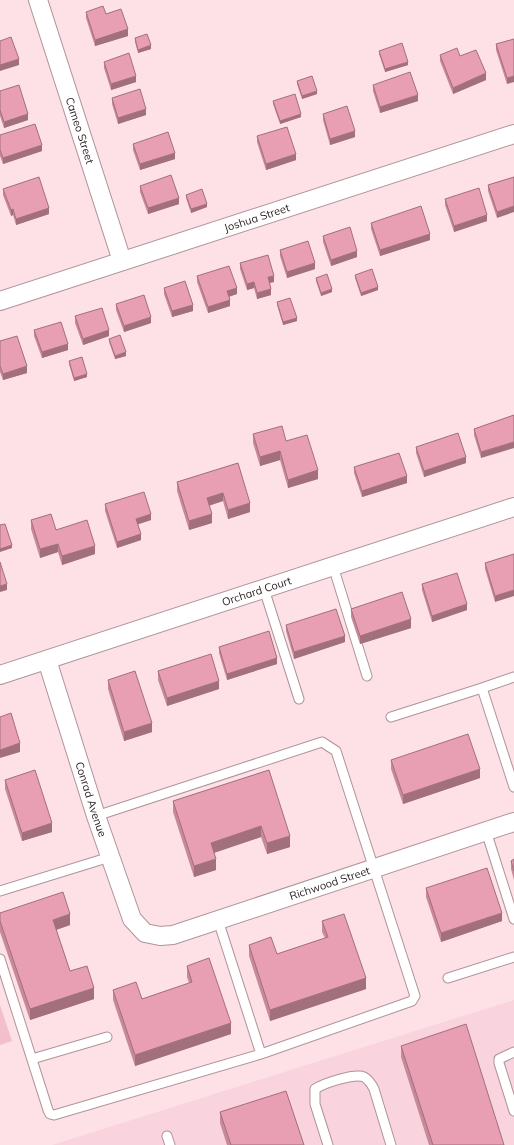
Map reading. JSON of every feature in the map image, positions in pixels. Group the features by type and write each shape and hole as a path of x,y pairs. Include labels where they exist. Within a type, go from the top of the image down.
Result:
{"street":[{"name":"Cameo Street","path":"38,0 122,261"},
{"name":"Joshua Street","path":"0,301 514,134"},
{"name":"Orchard Court","path":"0,675 514,507"},
{"name":"Conrad Avenue","path":"47,660 96,816 132,919 145,932"},
{"name":"Richwood Street","path":"145,932 160,936 173,935 514,822"}],"lane":[{"path":"333,566 367,676"},
{"path":"264,589 299,699"},
{"path":"391,717 514,677"},
{"path":"482,688 514,787"},
{"path":"0,959 48,1110 50,1114 54,1115 261,1054 412,1001 415,996 336,751 322,742 96,816"},
{"path":"486,831 514,919"},
{"path":"0,891 110,857"},
{"path":"218,920 261,1054"},
{"path":"448,978 514,957"},
{"path":"32,1059 107,1037"},
{"path":"514,1052 502,1056 499,1059 514,1111"},
{"path":"328,1145 315,1104 315,1089 321,1085 354,1076 363,1077 370,1082 374,1089 391,1145"}],"shaded area":[{"path":"514,1000 514,1145 52,1145"},
{"path":"0,1005 12,1041 0,1045"}],"building":[{"path":"103,6 106,14 121,9 128,29 95,40 86,12"},
{"path":"147,34 151,45 138,50 135,38"},
{"path":"11,37 19,59 0,65 0,41"},
{"path":"514,39 514,76 507,78 496,44"},
{"path":"402,43 408,62 385,69 379,51"},
{"path":"457,48 460,56 476,50 486,73 453,88 440,55"},
{"path":"129,53 136,76 111,84 104,62"},
{"path":"410,72 418,95 380,107 373,85"},
{"path":"312,76 317,91 302,96 297,81"},
{"path":"19,85 28,114 4,122 0,110 0,91"},
{"path":"140,89 146,109 118,118 112,98"},
{"path":"295,94 301,114 280,121 273,101"},
{"path":"347,106 355,131 330,139 323,114"},
{"path":"35,124 42,145 3,158 0,150 0,135"},
{"path":"287,127 296,154 266,164 257,136"},
{"path":"168,132 175,153 140,164 133,144"},
{"path":"171,175 179,198 148,208 140,186"},
{"path":"39,177 49,208 16,219 13,209 11,210 3,189"},
{"path":"514,177 514,206 497,212 488,185"},
{"path":"479,188 487,215 454,226 445,199"},
{"path":"202,189 207,204 191,209 186,195"},
{"path":"421,206 430,234 380,250 371,223"},
{"path":"350,227 357,251 331,260 323,236"},
{"path":"308,241 315,263 287,272 280,250"},
{"path":"268,255 274,276 268,277 271,289 257,293 254,282 247,284 240,263"},
{"path":"229,266 237,288 227,291 230,300 208,307 197,276"},
{"path":"372,269 378,287 361,293 355,275"},
{"path":"327,274 332,289 321,293 316,278"},
{"path":"185,281 193,305 172,311 164,288"},
{"path":"144,295 151,317 124,326 116,304"},
{"path":"290,298 297,318 283,322 277,302"},
{"path":"102,308 109,330 83,339 75,316"},
{"path":"61,322 68,344 42,352 34,330"},
{"path":"120,335 126,352 115,356 109,339"},
{"path":"17,336 27,366 3,374 0,366 0,341"},
{"path":"82,357 87,374 74,378 69,361"},
{"path":"514,415 514,442 481,452 474,429"},
{"path":"282,426 286,441 307,435 318,470 288,480 280,451 260,457 253,434"},
{"path":"458,433 466,457 424,471 416,447"},
{"path":"399,453 407,476 362,491 354,467"},
{"path":"238,463 250,503 228,510 223,493 207,498 212,514 189,521 177,482"},
{"path":"144,492 151,514 136,519 141,534 117,542 105,504"},
{"path":"51,514 56,530 87,520 95,546 62,556 58,544 40,549 31,520"},
{"path":"5,524 12,545 0,549 0,525"},
{"path":"514,554 514,590 495,596 485,563"},
{"path":"0,562 7,584 0,586"},
{"path":"457,573 467,604 432,616 422,584"},
{"path":"402,592 411,619 360,636 351,609"},
{"path":"336,609 345,636 294,652 286,625"},
{"path":"269,631 277,658 227,674 219,647"},
{"path":"211,654 219,681 167,698 158,671"},
{"path":"135,671 152,723 124,732 108,680"},
{"path":"11,713 20,743 0,750 0,717"},
{"path":"468,734 480,769 403,795 391,760"},
{"path":"35,770 52,823 22,833 5,780"},
{"path":"269,770 290,836 267,843 261,826 211,843 216,859 194,866 173,801"},
{"path":"514,859 514,871 511,861"},
{"path":"487,868 502,913 441,933 426,888"},
{"path":"63,892 70,914 53,920 70,971 87,966 94,988 30,1009 0,921 0,913"},
{"path":"344,914 366,978 270,1010 249,945 271,937 277,954 328,937 322,921"},
{"path":"209,958 231,1023 135,1055 113,990 136,982 142,999 192,982 187,966"},
{"path":"466,1024 504,1145 433,1145 401,1046"},
{"path":"286,1091 304,1145 231,1145 220,1112"}]}
